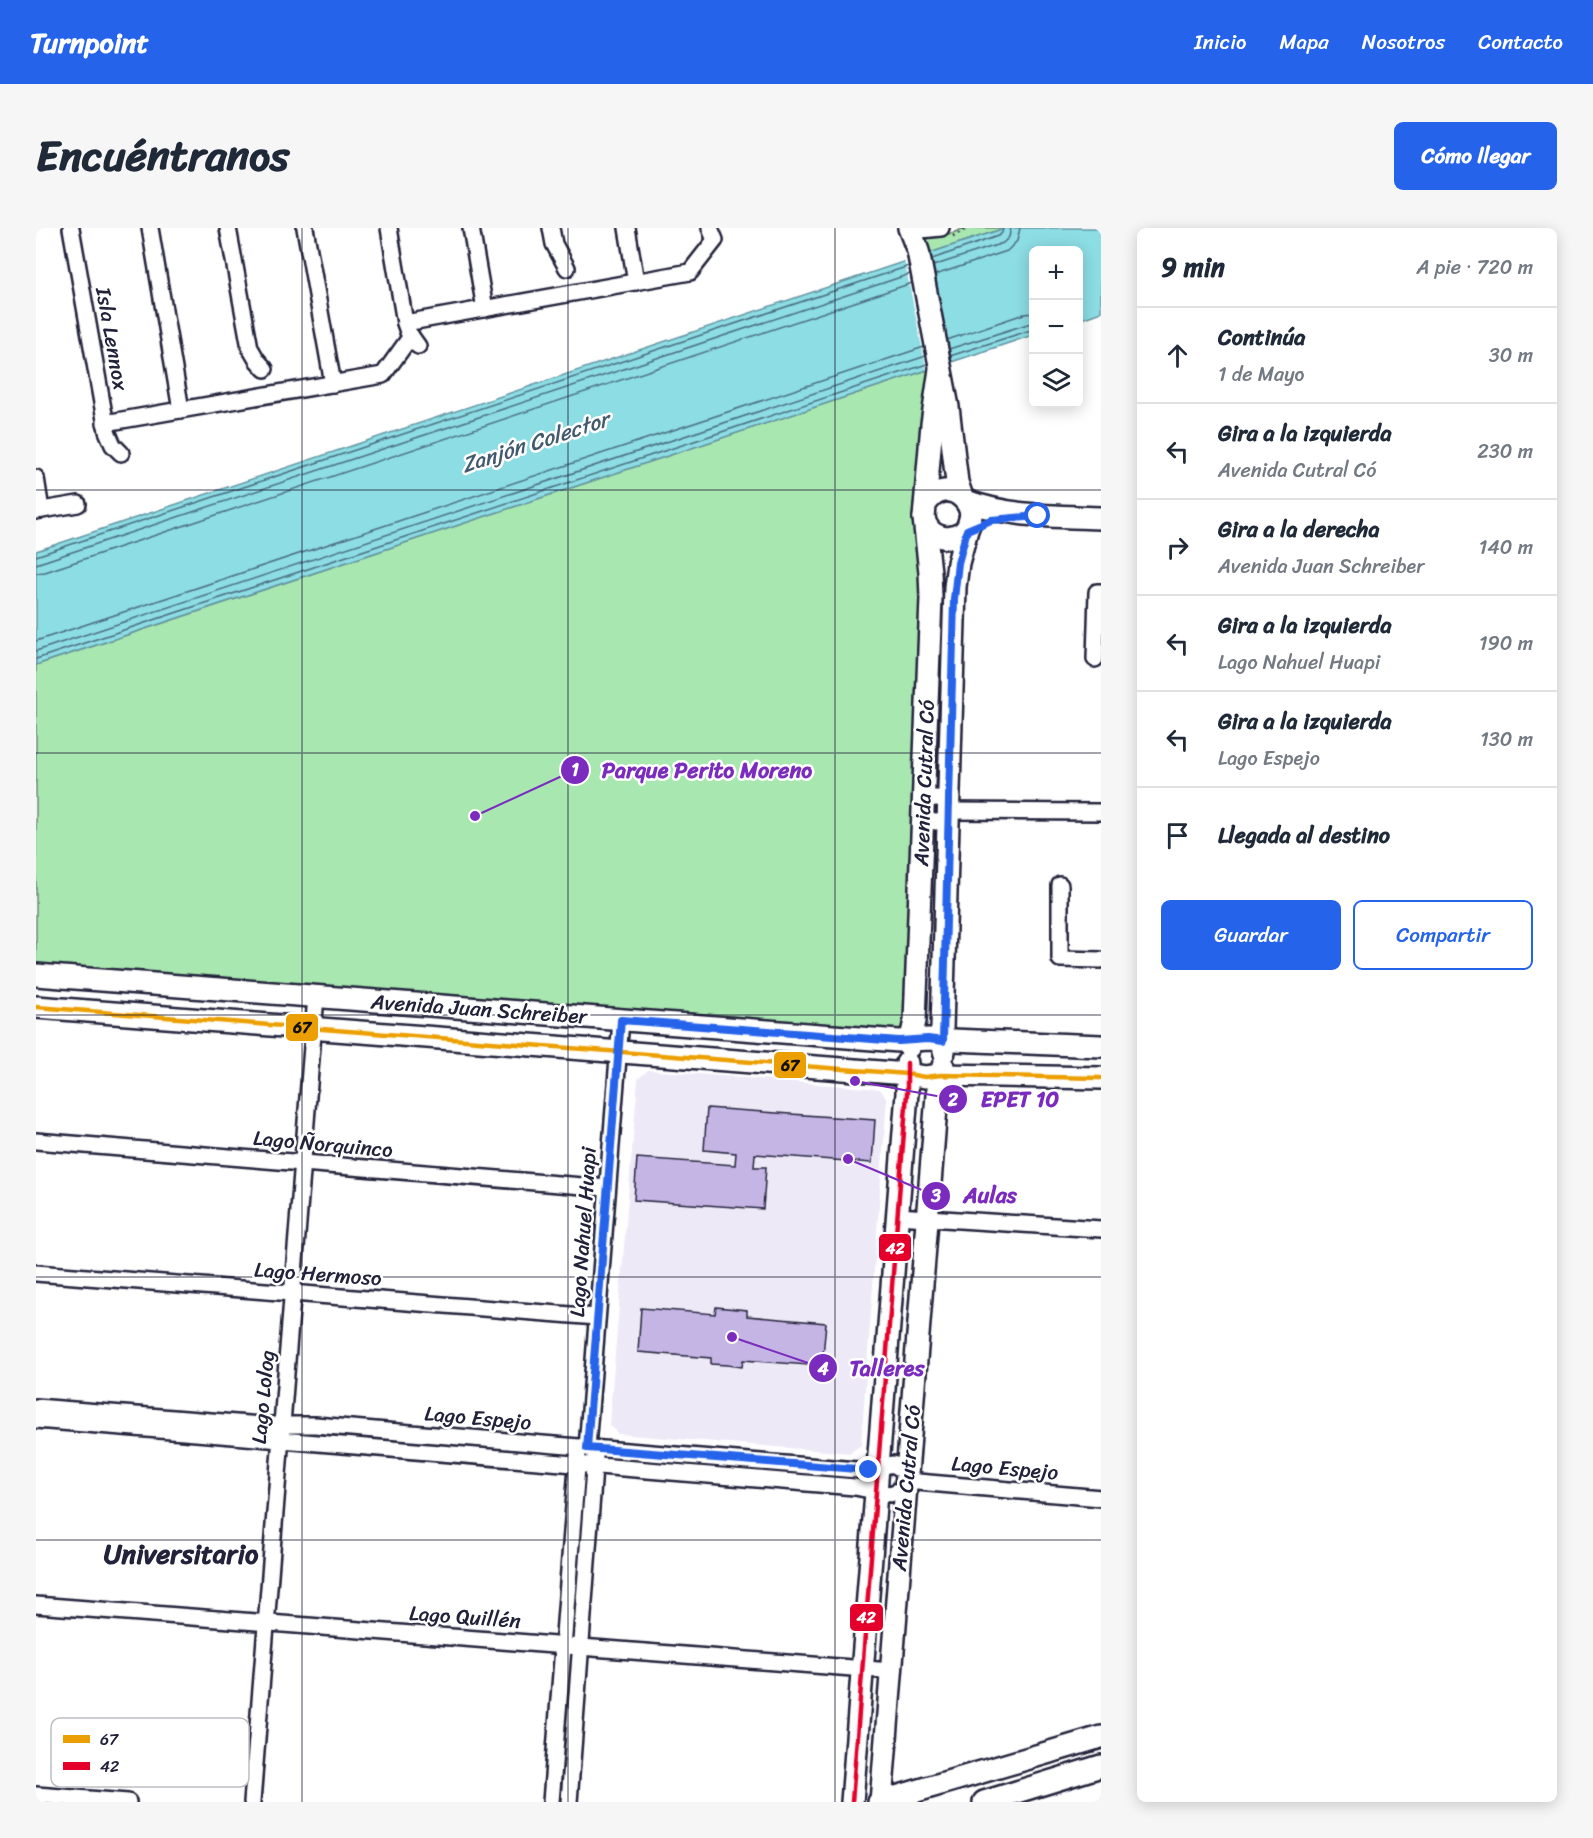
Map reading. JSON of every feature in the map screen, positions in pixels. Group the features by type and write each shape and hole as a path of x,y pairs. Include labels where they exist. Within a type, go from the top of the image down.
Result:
{"main road":[{"name":"Avenida Cutral Có","path":"852,1802 897,1216 926,1057 948,811 955,587 965,516 957,482 948,407 918,251 910,230"},
{"name":"Avenida Cutral Có","path":"880,1802 937,1095 915,1022 931,598 924,512 931,432 940,369"},
{"path":"965,516 957,493 945,491 933,495 924,512 929,530 947,538 965,516 999,511 1038,516 1101,518"},
{"name":"Avenida Juan Schreiber","path":"36,975 892,1040 926,1057 1101,1078"},
{"name":"Avenida Juan Schreiber","path":"36,1007 618,1052 926,1057 1101,1046"},
{"path":"880,1802 1101,1737"},
{"path":"984,1802 1101,1767"}],"street":[{"name":"Isla Lennox","path":"71,228 105,423 110,441 121,453"},
{"path":"150,228 181,410"},
{"path":"228,228 250,348 256,360 265,369"},
{"path":"305,228 333,384"},
{"path":"389,228 411,335"},
{"path":"471,228 485,309"},
{"path":"551,228 557,249 567,268"},
{"path":"627,228 636,282"},
{"path":"910,230 941,228"},
{"path":"105,423 383,375 411,335 485,309 690,272 712,234"},
{"path":"36,478 39,510 78,504"},
{"path":"1095,659 1096,592 1101,592"},
{"path":"923,810 927,802 934,798 942,800 948,811 1101,812"},
{"path":"1060,885 1060,959 1101,960"},
{"name":"Lago Lolog","path":"252,1802 316,996"},
{"name":"Lago Nahuel Huapi","path":"569,1802 595,1466 594,1453 587,1448 621,1020"},
{"name":"Lago Ñorquinco","path":"36,1141 607,1188"},
{"path":"897,1216 1101,1230"},
{"name":"Lago Hermoso","path":"36,1273 597,1317"},
{"name":"Lago Espejo","path":"36,1407 254,1425 281,1432 315,1425 861,1470 893,1464 899,1466 905,1474 906,1481 903,1488 894,1494 855,1487 595,1466 281,1432 36,1420"},
{"path":"551,1802 576,1464 579,1451 587,1448"},
{"name":"Lago Espejo","path":"906,1481 1101,1498"},
{"name":"Lago Quillén","path":"36,1605 891,1671"},
{"path":"36,1795 128,1802"}],"shaded area":[{"path":"648,1070 880,1089 887,1099 861,1445 850,1453 618,1434 609,1425 638,1079"}],"green space":[{"path":"964,228 1005,228 930,253 929,249 926,250 925,241 929,238 954,233"},
{"path":"927,370 931,371 913,513 921,575 908,1017 907,1026 900,1032 36,968 36,665"}],"water":[{"name":"Zanjón Colector","path":"1005,228 1101,228 1101,312 1083,319 1083,246 1029,246 1029,336 36,665 36,551"}],"pier":[{"path":"929,250 953,365 927,372 904,259"}],"building":[{"path":"707,1108 875,1120 872,1163 755,1154 754,1167 766,1167 763,1209 634,1200 637,1158 735,1165 736,1153 704,1150"},
{"path":"716,1307 747,1310 747,1316 826,1323 822,1366 743,1360 742,1367 711,1364 711,1358 638,1352 641,1308 715,1314"}],"transit line":[{"name":"67","path":"36,1007 925,1077 941,1075 1101,1078"},
{"name":"42","path":"852,1802 907,1093 907,1063"}],"place":[{"name":"Parque Perito Moreno","path":"475,816"},
{"name":"EPET 10","path":"855,1081"},
{"name":"Aulas","path":"848,1159"},
{"name":"Talleres","path":"732,1337"}],"district":[{"name":"Universitario","path":"181,1554"}],"route":[{"path":"869,1470 587,1448 621,1020 899,1041 928,1039 943,1041 954,599 958,563 967,530 991,520 1038,516"}]}
